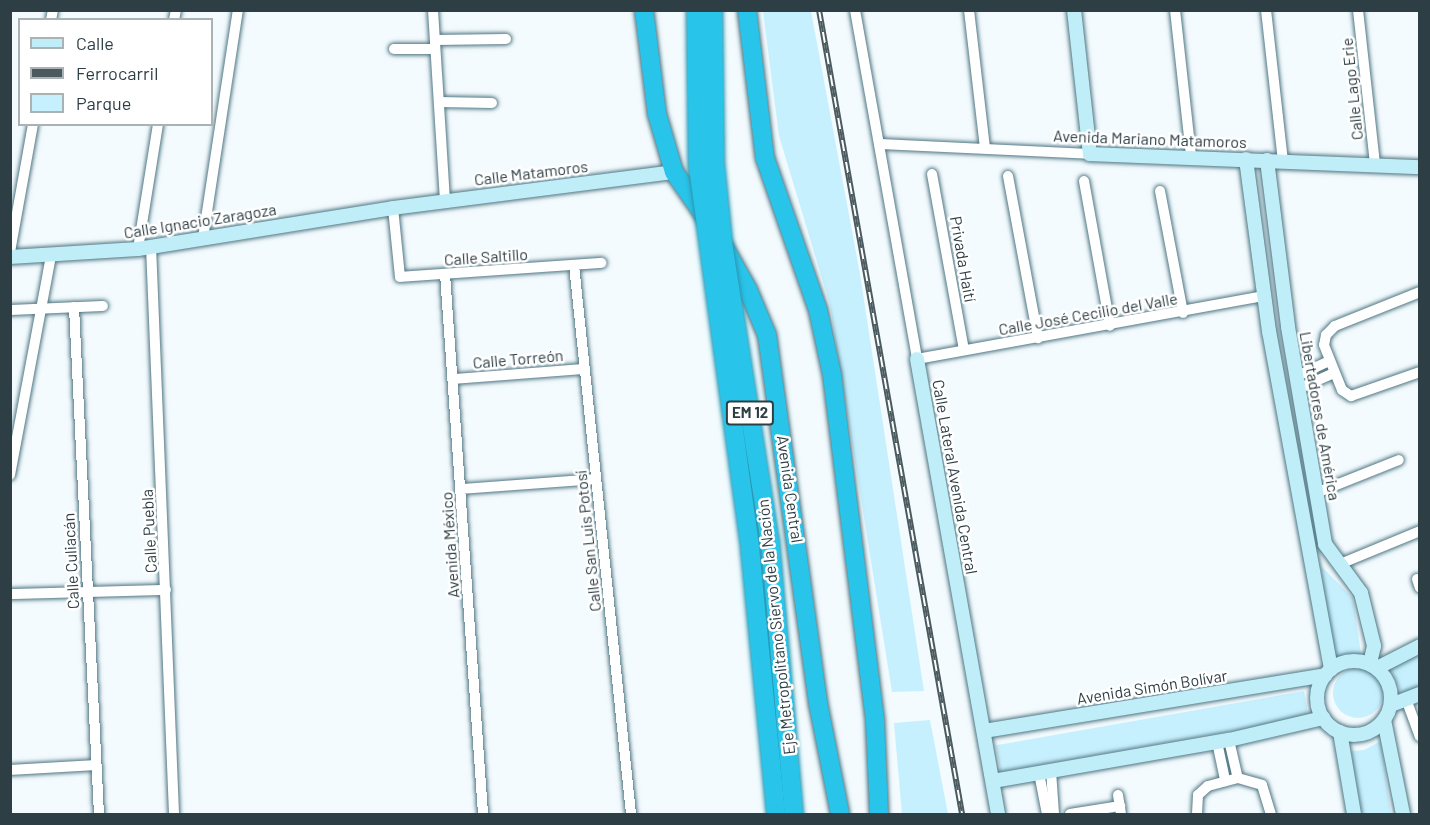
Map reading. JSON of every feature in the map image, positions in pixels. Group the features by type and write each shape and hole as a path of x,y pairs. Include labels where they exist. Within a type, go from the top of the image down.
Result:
{"highway":[{"name":"Avenida Central","path":"644,10 657,114 674,172 712,226 748,290 767,335 818,703 840,814"},
{"name":"Eje Metropolitano Siervo de la Nación","path":"696,10 698,167 750,548 776,814"},
{"name":"Eje Metropolitano Siervo de la Nación","path":"713,10 715,165 723,243 770,542 794,814"},
{"path":"747,10 765,158 818,310 832,375 875,721 879,814"}],"street":[{"path":"203,238 238,10"},
{"path":"433,10 445,201"},
{"name":"Calle Lateral Avenida Central","path":"855,10 998,814"},
{"path":"969,10 985,148"},
{"path":"1074,10 1090,154"},
{"path":"1175,10 1191,156"},
{"path":"1266,10 1283,162"},
{"name":"Calle Lago Erie","path":"1358,10 1375,165"},
{"path":"394,49 506,39"},
{"path":"439,102 492,103"},
{"path":"10,252 33,126"},
{"name":"Calle Puebla","path":"158,126 145,248 166,590 174,814"},
{"name":"Avenida Mariano Matamoros","path":"880,144 1419,167"},
{"path":"1246,159 1264,296 1328,672 1317,701 1323,718 1340,732 1364,733 1384,720"},
{"name":"Libertadores de América","path":"1267,160 1298,382 1325,544 1366,606 1374,646 1374,666"},
{"name":"Calle Matamoros","path":"393,208 674,172"},
{"name":"Privada Haití","path":"932,174 964,350"},
{"path":"1008,176 1038,338"},
{"path":"1084,181 1110,326"},
{"path":"1160,191 1183,313"},
{"name":"Calle Ignacio Zaragoza","path":"10,257 145,248 393,208"},
{"name":"Calle Saltillo","path":"393,208 400,277 602,263"},
{"path":"10,475 51,256"},
{"name":"Calle San Luis Potosí","path":"574,265 631,814"},
{"name":"Avenida México","path":"445,274 483,814"},
{"path":"1419,292 1335,326 1326,335 1324,345 1342,390 1351,396 1419,372"},
{"name":"Calle José Cecilio del Valle","path":"917,359 1183,313 1264,296"},
{"path":"10,310 103,306"},
{"name":"Calle Culiacán","path":"74,307 99,814"},
{"path":"1298,382 1329,361"},
{"name":"Calle Torreón","path":"454,379 585,369"},
{"path":"1298,382 1334,373"},
{"path":"1316,493 1399,460"},
{"path":"461,489 596,478"},
{"path":"1340,564 1419,531"},
{"path":"10,594 166,590"},
{"path":"1328,672 1350,661 1374,666 1419,646"},
{"path":"1374,666 1389,685 1390,705 1384,720 1402,814"},
{"name":"Avenida Simón Bolívar","path":"984,731 1328,672"},
{"path":"1390,705 1413,697 1419,737"},
{"path":"993,782 1223,741 1323,718"},
{"path":"1340,732 1354,814"},
{"path":"1223,741 1238,778"},
{"path":"1223,741 1225,781"},
{"path":"10,770 96,765"},
{"path":"1045,772 1047,814"},
{"path":"1045,772 1054,814"},
{"path":"1197,814 1198,795 1208,786 1238,778 1262,785 1270,814"},
{"path":"1070,814 1120,805"}],"green space":[{"path":"763,11 811,11 860,274 924,691 892,692 830,305 779,136"},
{"path":"1321,566 1353,598 1361,654 1333,661"},
{"path":"1419,654 1419,687 1402,694 1389,667"},
{"path":"1358,668 1376,675 1383,693 1376,711 1358,718 1340,711 1333,693 1340,675"},
{"path":"1304,691 1309,718 1000,772 996,745"},
{"path":"930,720 948,814 902,814 894,723"},
{"path":"1381,741 1391,814 1362,814 1351,751 1364,750"}],"railway":[{"path":"819,10 962,814"}]}
